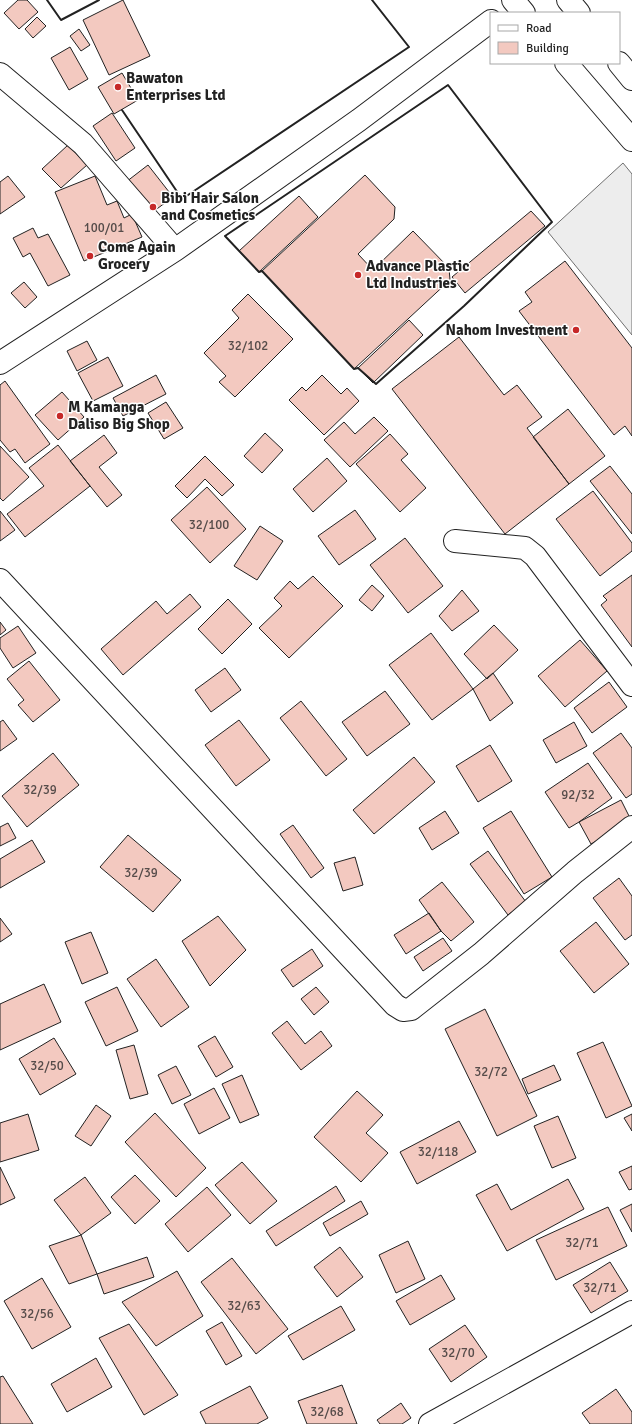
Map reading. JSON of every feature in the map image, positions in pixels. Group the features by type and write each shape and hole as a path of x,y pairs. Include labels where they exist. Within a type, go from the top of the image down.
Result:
{"street":[{"path":"568,0 578,12"},
{"path":"0,363 176,250 359,120 490,22"},
{"path":"567,64 632,140"},
{"path":"620,64 632,79"},
{"path":"0,74 83,144 176,250"},
{"path":"455,541 500,544 524,548 535,556 632,685"},
{"path":"0,580 395,1005 403,1010 411,1009 481,954 575,872 632,827"},
{"path":"430,1424 632,1312"}],"shaded area":[{"path":"623,163 632,174 632,335 548,232"}],"building":[{"path":"18,0 27,0 38,12 19,29 4,13"},
{"path":"123,0 150,56 109,75 83,20"},
{"path":"37,17 46,26 33,38 25,29"},
{"path":"79,29 90,45 81,51 70,36"},
{"path":"70,47 88,79 69,90 51,58"},
{"path":"122,73 138,100 114,114 98,87"},
{"path":"112,113 135,148 116,161 93,126"},
{"path":"68,145 87,165 61,188 42,169"},
{"path":"148,165 173,197 150,214 126,182"},
{"name":"Advance Plastic Ltd Industries","path":"365,175 395,207 394,219 358,254 373,270 413,231 449,268 450,280 354,369 262,271"},
{"path":"8,176 25,197 0,214 0,182"},
{"path":"95,176 107,205 117,201 124,218 132,214 142,237 84,261 55,192"},
{"path":"299,196 318,217 259,272 239,251"},
{"name":"Advance Plastic Ltd Industries","path":"531,211 545,226 465,293 452,277"},
{"path":"33,228 38,238 48,234 70,275 48,286 30,253 23,257 13,238"},
{"name":"Nahom Investment","path":"565,261 632,348 632,436 625,426 614,435 519,311 532,302 525,292"},
{"path":"24,282 37,297 25,308 11,293"},
{"path":"248,294 293,339 235,397 219,382 226,376 204,353 239,318 232,310"},
{"name":"Advance Plastic Ltd Industries","path":"409,320 423,335 373,383 358,368"},
{"path":"459,337 504,395 517,385 542,417 527,428 569,484 505,534 392,389"},
{"path":"87,341 97,360 77,371 67,351"},
{"path":"108,357 123,386 93,401 78,373"},
{"path":"156,375 166,394 123,416 113,398"},
{"path":"322,375 341,394 347,388 359,401 324,435 289,400 302,387 306,391"},
{"path":"5,381 50,444 25,463 15,449 10,452 0,440 0,385"},
{"name":"M Kamanga Daliso Big Shop","path":"62,392 84,417 58,440 35,415"},
{"path":"166,402 183,428 164,439 148,413"},
{"path":"568,409 605,456 569,484 533,437"},
{"path":"374,417 388,431 350,467 324,440 344,422 355,434"},
{"path":"265,433 283,450 262,473 244,456"},
{"path":"390,434 408,454 401,460 426,488 400,512 356,464"},
{"path":"104,435 117,453 99,467 122,495 107,507 70,461"},
{"path":"58,445 90,486 25,537 7,514 44,486 29,468"},
{"path":"0,446 29,477 3,501 0,498"},
{"path":"205,456 234,485 222,496 205,479 187,498 175,486"},
{"path":"327,458 347,481 313,512 293,489"},
{"path":"610,466 632,494 632,534 590,481"},
{"path":"207,487 246,529 210,563 171,520"},
{"path":"593,491 632,543 632,551 600,576 556,519"},
{"path":"355,510 376,539 339,565 318,536"},
{"path":"0,511 15,530 0,541"},
{"path":"260,526 283,541 257,580 234,566"},
{"path":"405,538 443,586 408,613 370,565"},
{"path":"632,575 632,647 601,605 607,600 603,596"},
{"path":"313,576 343,606 289,658 259,628 282,606 274,598 290,581 298,589"},
{"path":"372,585 384,596 372,611 359,600"},
{"path":"462,590 479,611 452,631 439,616"},
{"path":"190,594 201,607 123,675 101,649 156,601 167,614"},
{"path":"228,599 252,624 222,654 198,629"},
{"path":"0,622 6,630 0,635"},
{"path":"494,625 518,650 487,679 464,654"},
{"path":"18,626 36,653 13,668 0,648 0,638"},
{"path":"431,633 473,689 432,720 389,665"},
{"path":"580,640 607,671 565,707 538,676"},
{"path":"29,661 60,700 33,722 18,705 24,700 7,679"},
{"path":"225,668 241,690 211,712 195,690"},
{"path":"493,673 513,703 490,721 473,689"},
{"path":"609,682 627,707 592,733 574,708"},
{"path":"385,691 410,724 367,756 342,722"},
{"path":"301,701 347,759 326,776 280,718"},
{"path":"3,720 17,739 0,751 0,722"},
{"path":"239,720 270,760 236,786 205,745"},
{"path":"574,722 587,746 556,763 543,740"},
{"path":"621,733 632,748 632,794 626,798 593,753"},
{"path":"490,745 512,781 478,802 456,766"},
{"path":"53,753 79,785 27,827 2,796"},
{"path":"414,757 435,782 374,834 353,810"},
{"path":"588,763 612,798 569,828 545,792"},
{"path":"621,800 632,822 591,844 579,822"},
{"path":"445,811 459,833 432,850 419,828"},
{"path":"511,811 552,877 524,894 483,828"},
{"path":"8,823 16,838 0,846 0,827"},
{"path":"293,825 324,868 311,878 280,834"},
{"path":"128,835 181,880 153,912 100,867"},
{"path":"32,840 45,862 0,888 0,859"},
{"path":"488,851 526,902 508,915 470,864"},
{"path":"355,857 363,885 343,891 334,863"},
{"path":"619,878 632,896 632,935 625,940 593,898"},
{"path":"442,882 474,922 451,941 441,931 419,900"},
{"path":"429,913 441,931 406,954 394,935"},
{"path":"218,916 246,950 210,986 182,941"},
{"path":"0,918 12,934 0,942"},
{"path":"596,922 629,964 594,993 560,951"},
{"path":"91,932 108,973 82,984 65,942"},
{"path":"443,938 452,951 423,971 414,957"},
{"path":"312,949 323,966 293,987 281,970"},
{"path":"156,959 189,1007 161,1027 127,979"},
{"path":"44,984 61,1022 0,1050 0,1004"},
{"path":"117,987 138,1031 106,1046 85,1002"},
{"path":"316,987 329,1002 314,1015 301,999"},
{"path":"485,1009 537,1116 497,1136 445,1029"},
{"path":"287,1021 305,1044 321,1031 332,1046 301,1070 272,1033"},
{"path":"215,1036 233,1067 216,1077 198,1046"},
{"path":"54,1038 76,1074 40,1095 19,1059"},
{"path":"603,1042 632,1106 606,1118 577,1053"},
{"path":"134,1045 148,1094 130,1099 116,1050"},
{"path":"554,1065 561,1080 528,1094 522,1079"},
{"path":"176,1066 191,1095 172,1104 158,1075"},
{"path":"242,1075 259,1115 240,1123 222,1084"},
{"path":"214,1088 230,1118 199,1134 184,1104"},
{"path":"357,1091 383,1115 366,1133 388,1153 361,1182 314,1137"},
{"path":"96,1105 111,1116 91,1146 75,1136"},
{"path":"155,1113 206,1168 176,1197 125,1142"},
{"path":"28,1114 39,1150 0,1162 0,1123"},
{"path":"632,1114 632,1131 624,1118"},
{"path":"558,1116 576,1158 552,1168 534,1126"},
{"path":"459,1121 476,1152 417,1184 400,1152"},
{"path":"242,1162 277,1201 250,1224 215,1185"},
{"path":"632,1166 632,1189 629,1190 619,1172"},
{"path":"0,1167 15,1198 0,1205"},
{"path":"135,1175 160,1201 135,1224 111,1197"},
{"path":"85,1177 111,1213 81,1235 54,1200"},
{"path":"568,1179 584,1209 507,1251 476,1195 497,1184 511,1210"},
{"path":"336,1186 345,1201 276,1246 266,1231"},
{"path":"207,1187 231,1215 188,1252 165,1224"},
{"path":"361,1201 368,1214 330,1236 323,1223"},
{"path":"632,1204 632,1232 620,1210"},
{"path":"608,1207 627,1246 556,1280 536,1240"},
{"path":"81,1235 97,1274 69,1284 49,1246"},
{"path":"408,1241 425,1279 396,1293 379,1255"},
{"path":"340,1247 363,1277 337,1297 314,1267"},
{"path":"147,1257 154,1277 104,1294 97,1274"},
{"path":"232,1258 288,1329 256,1354 201,1282"},
{"path":"610,1262 628,1291 591,1313 573,1285"},
{"path":"177,1271 203,1316 156,1346 122,1302"},
{"path":"441,1275 455,1299 410,1325 396,1301"},
{"path":"42,1278 71,1327 32,1349 4,1301"},
{"path":"341,1306 355,1330 303,1360 288,1336"},
{"path":"222,1322 242,1356 226,1365 206,1331"},
{"path":"129,1324 178,1395 144,1415 99,1338"},
{"path":"465,1325 487,1357 451,1382 429,1349"},
{"path":"96,1358 112,1387 67,1412 51,1384"},
{"path":"3,1376 33,1424 0,1424 0,1377"},
{"path":"342,1385 357,1424 307,1424 298,1401"},
{"path":"250,1386 268,1418 257,1424 206,1424 200,1412"},
{"path":"616,1389 632,1412 632,1424 590,1424 582,1413"},
{"path":"401,1403 411,1418 402,1424 380,1424 377,1420"}],"wall":[{"path":"47,0 61,20 99,0"},
{"path":"122,110 182,199 409,47 372,0"},
{"path":"448,85 552,222 464,306 376,384 358,368 354,369 262,271 259,272 225,236 448,85"}],"place":[{"name":"Bawaton Enterprises Ltd","path":"118,87"},
{"name":"Bibi Hair Salon and Cosmetics","path":"153,207"},
{"name":"Come Again Grocery","path":"90,256"},
{"name":"Advance Plastic Ltd Industries","path":"358,275"},
{"name":"Nahom Investment","path":"576,330"},
{"name":"M Kamanga Daliso Big Shop","path":"60,416"}]}
